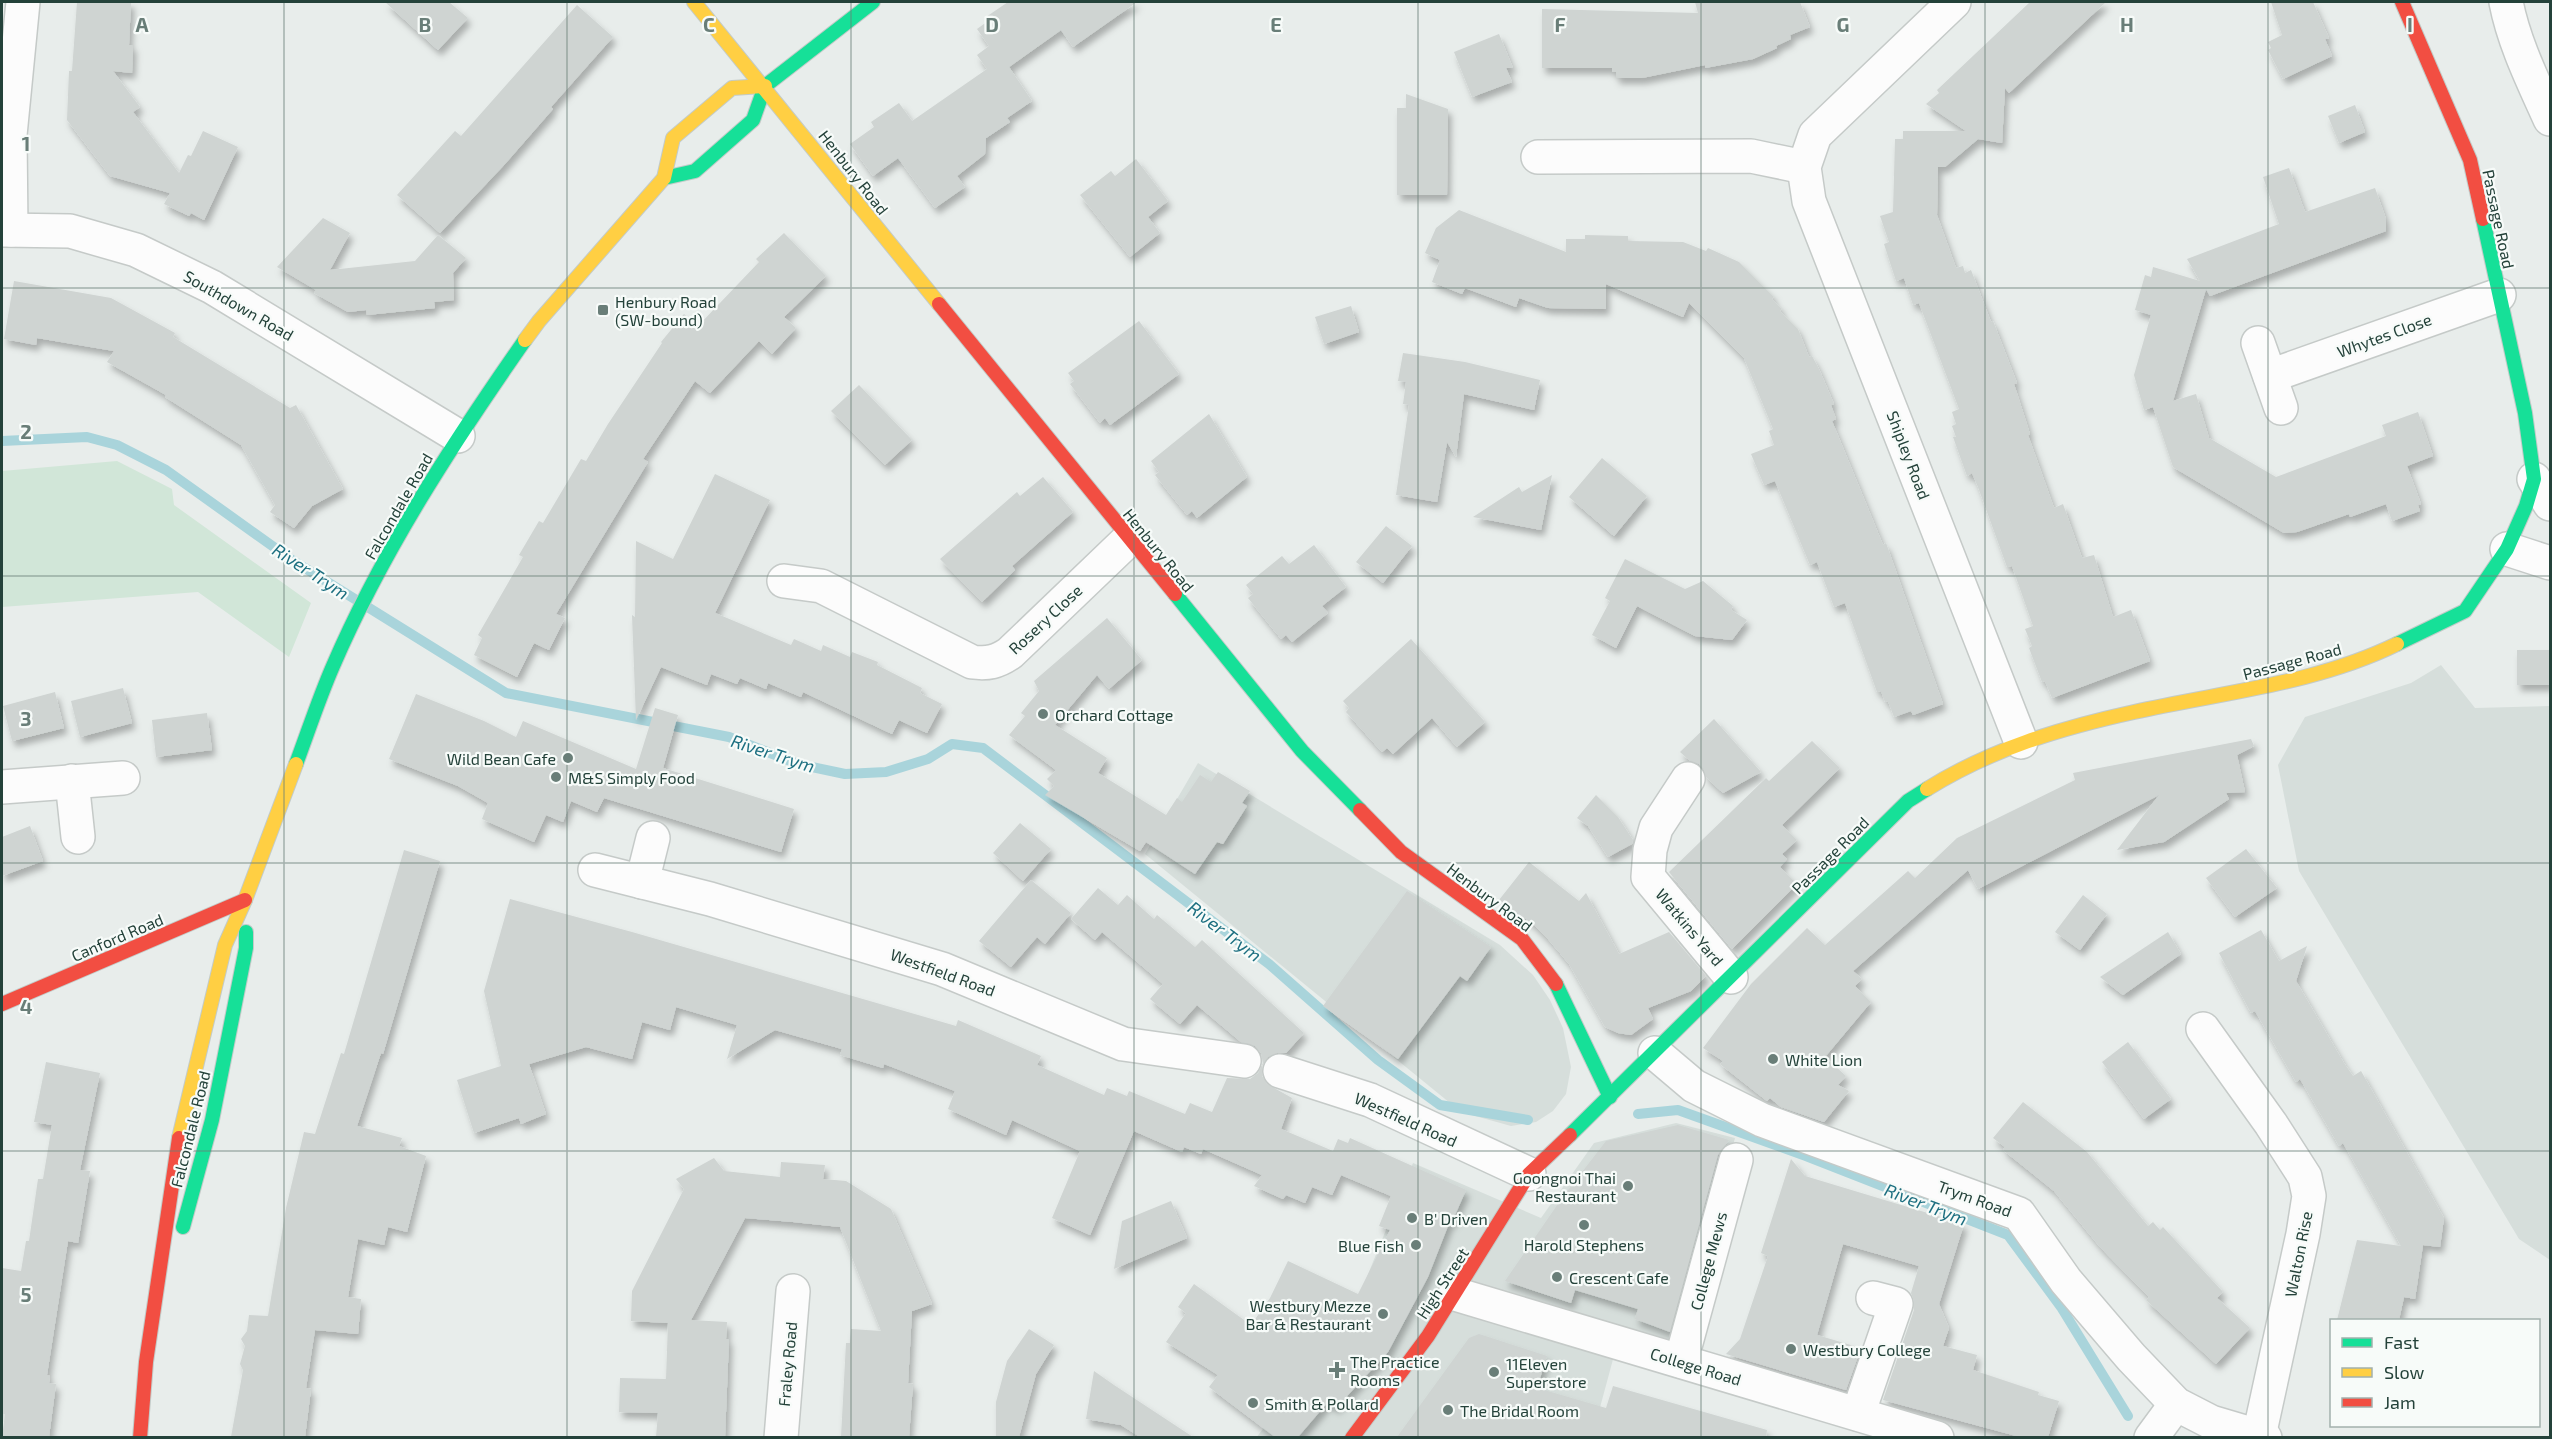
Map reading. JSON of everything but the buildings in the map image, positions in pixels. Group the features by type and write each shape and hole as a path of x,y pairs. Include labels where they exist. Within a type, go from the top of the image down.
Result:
{"main road":[{"name":"Henbury Road","path":"694,2 765,86 894,249 1302,751 1401,852 1522,939 1561,990 1610,1097"},
{"path":"664,178 695,171 753,120 765,86 873,2"},
{"name":"Passage Road","path":"1610,1097 1908,801 1956,771 2021,742 2134,712 2281,684 2368,658 2465,611 2507,549 2526,506 2542,492 2470,160 2402,2"},
{"name":"Falcondale Road","path":"140,1437 146,1362 176,1150 225,945 245,900 333,666 378,574 458,436 539,321 664,178 674,138 732,88 765,86"},
{"name":"Falcondale Road","path":"146,1362 212,1120 246,948 245,900"},
{"name":"Canford Road","path":"2,1004 245,900"},
{"name":"High Street","path":"1352,1437 1428,1336 1529,1174 1610,1097"}],"street":[{"path":"6,230 10,135 23,2"},
{"name":"Shipley Road","path":"1954,2 1815,135 1804,167 1809,201 2021,742"},
{"path":"2506,2 2510,23 2528,71 2550,119"},
{"path":"1538,157 1751,156 1804,167"},
{"name":"Southdown Road","path":"6,230 69,231 136,250 212,287 458,436"},
{"name":"Whytes Close","path":"2270,376 2499,295"},
{"path":"2258,344 2281,408"},
{"name":"Rosery Close","path":"784,580 825,576 972,662 985,664 997,661 1010,653 1129,539"},
{"path":"2507,549 2550,563"},
{"path":"2,787 123,778"},
{"name":"Watkins Yard","path":"1688,779 1656,828 1650,850 1648,877 1731,977"},
{"path":"72,782 78,837"},
{"path":"642,882 653,838"},
{"name":"Westfield Road","path":"595,870 710,899 942,969 1124,1044 1244,1061"},
{"name":"Walton Rise","path":"2203,1029 2271,1124 2305,1177 2308,1196 2303,1234 2262,1437"},
{"name":"Trym Road","path":"1654,1053 1694,1086 1762,1120 2019,1214 2073,1290 2131,1358 2176,1404 2211,1422 2262,1437"},
{"name":"Westfield Road","path":"1280,1071 1370,1100 1529,1174"},
{"name":"College Mews","path":"1681,1362 1736,1160"},
{"name":"Fraley Road","path":"781,1437 793,1291"},
{"name":"College Road","path":"1455,1294 1937,1437"},
{"path":"1858,1414 1896,1304 1872,1298"},
{"path":"2151,1437 2176,1404"}],"shaded area":[{"path":"2441,665 2475,708 2550,706 2550,1260 2519,1239 2299,871 2278,765 2305,717 2411,683"},
{"path":"1198,763 1500,945 1533,975 1550,1000 1563,1028 1571,1067 1566,1094 1553,1111 1536,1122 1511,1126 1461,1112 1145,854"},
{"path":"1676,1123 1735,1138 1670,1365 1615,1352 1592,1437 1256,1438 1354,1309 1413,1163 1541,1218 1594,1143"}],"green space":[{"path":"117,461 172,489 174,505 311,603 289,657 198,592 2,607 2,471"}],"waterway":[{"name":"River Trym","path":"2,441 87,437 117,445 166,470 292,560 506,693 729,737 798,764 845,774 886,772 928,759 952,744 983,748 1269,964 1378,1060 1440,1105 1528,1120"},
{"name":"River Trym","path":"1638,1114 1678,1110 1806,1156 2008,1235 2061,1307 2128,1416"}],"traffic: fast":[{"path":"664,178 695,171 753,120 765,86 873,2"},
{"path":"2397,644 2465,611 2507,549 2526,506 2534,479 2525,413 2483,219"},
{"path":"296,764 333,666 374,581 446,458 525,340"},
{"path":"1175,594 1302,751 1360,810"},
{"path":"1570,1135 1908,801 1927,789"},
{"path":"183,1227 212,1120 246,948 246,932"},
{"path":"1556,984 1610,1097"}],"traffic: slow":[{"path":"694,2 939,304"},
{"path":"525,340 664,178 673,138 732,88 765,86"},
{"path":"1927,789 1976,762 2053,733 2134,712 2301,678 2366,658 2397,644"},
{"path":"179,1138 225,945 245,900 296,764"}],"traffic: jam":[{"path":"2402,2 2470,160 2483,219"},
{"path":"939,304 1175,594"},
{"path":"1360,810 1401,852 1522,939 1556,984"},
{"path":"2,1004 245,900"},
{"path":"1352,1438 1428,1336 1529,1174 1570,1135"},
{"path":"140,1438 146,1362 179,1138"}],"place":[{"name":"Henbury Road (SW-bound)","path":"603,310"},
{"name":"Orchard Cottage","path":"1043,714"},
{"name":"Wild Bean Cafe","path":"568,758"},
{"name":"M&S Simply Food","path":"556,777"},
{"name":"White Lion","path":"1773,1059"},
{"name":"Goongnoi Thai Restaurant","path":"1628,1186"},
{"name":"B' Driven","path":"1412,1218"},
{"name":"Harold Stephens","path":"1584,1225"},
{"name":"Blue Fish","path":"1416,1245"},
{"name":"Crescent Cafe","path":"1557,1277"},
{"name":"Westbury Mezze Bar & Restaurant","path":"1383,1314"},
{"name":"Westbury College","path":"1791,1349"},
{"name":"The Practice Rooms","path":"1337,1370"},
{"name":"11Eleven Superstore","path":"1494,1372"},
{"name":"Smith & Pollard","path":"1253,1403"},
{"name":"The Bridal Room","path":"1448,1410"}]}
